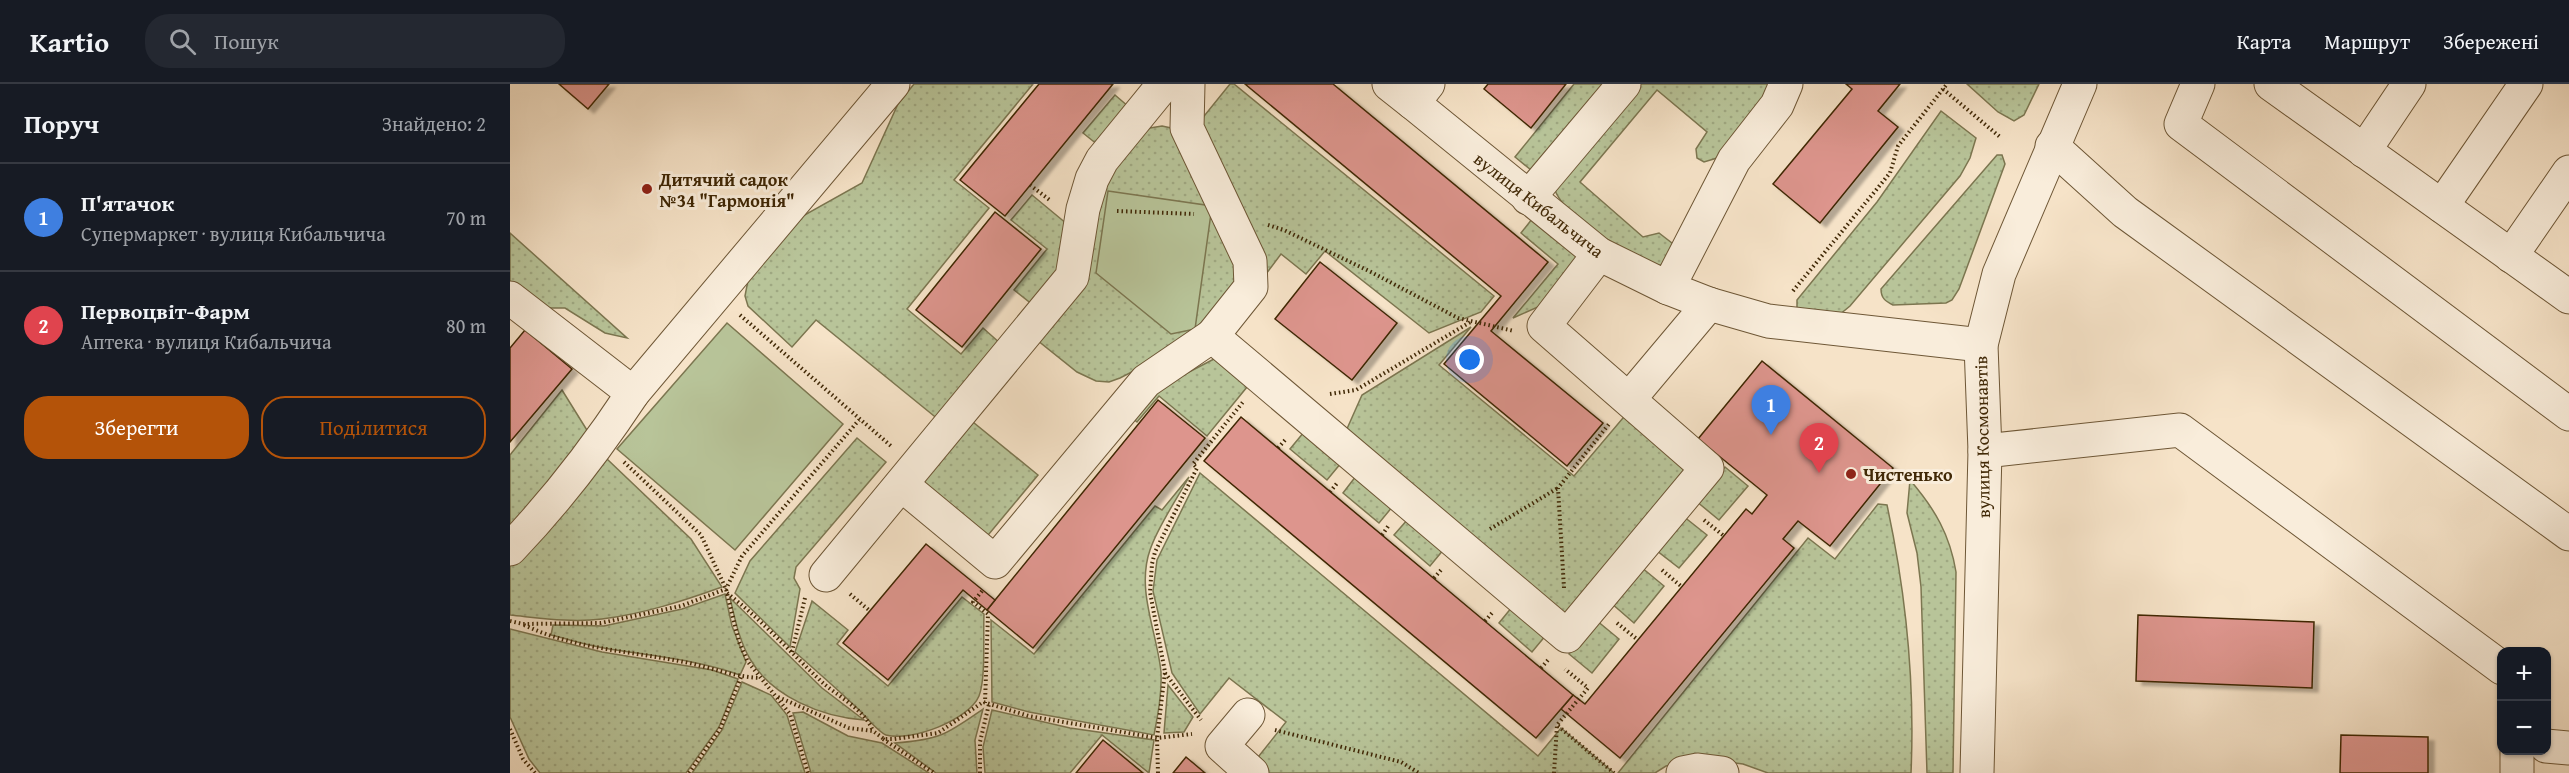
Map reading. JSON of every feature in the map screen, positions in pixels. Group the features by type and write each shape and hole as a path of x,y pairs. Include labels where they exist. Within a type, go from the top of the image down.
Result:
{"street":[{"path":"510,549 562,491 601,441 633,393 893,84"},
{"path":"826,575 1072,277 1083,209 1092,178 1102,160 1164,84"},
{"path":"909,476 995,562 1146,381 1212,336 1251,287 1250,261 1187,128 1188,84"},
{"path":"1528,198 1624,84"},
{"path":"1668,288 1734,160 1777,105 1786,84"},
{"name":"вулиця Космонавтів","path":"1977,773 1985,451 1981,345 1999,274 2080,84"},
{"path":"2198,84 2181,124 2569,414"},
{"path":"2364,151 2409,84"},
{"path":"2442,206 2526,84"},
{"path":"2289,89 2364,151 2569,297"},
{"name":"вулиця Кибальчича","path":"1410,90 1528,198 1599,254 1668,288 1709,304 1768,321 1981,345"},
{"path":"2052,146 2125,212 2569,534"},
{"path":"2511,256 2569,172"},
{"path":"1212,336 1567,636 1707,468 1630,398 1544,326 1599,254"},
{"path":"510,298 633,393"},
{"path":"1630,398 1709,304"},
{"path":"1985,451 2180,430 2497,664"},
{"path":"1248,715 1222,746 1252,773"},
{"path":"2551,746 2569,748"},
{"path":"2517,755 2517,773"},
{"path":"1683,773 1698,770 1722,773"}],"path":[{"path":"1768,321 1890,173 1898,146 1947,84"},
{"path":"1943,89 2000,137"},
{"path":"1083,209 1229,214 1284,230 1458,318 1530,334 1544,326"},
{"path":"717,295 859,420 909,476"},
{"path":"1289,400 1356,390 1472,320"},
{"path":"1158,773 1157,738 1164,672 1150,592 1155,552 1197,468 1193,464 1263,378"},
{"path":"1460,547 1558,488 1630,398"},
{"path":"523,624 601,623 681,606 727,591 742,556 859,420"},
{"path":"601,441 701,535 727,591 739,642 748,662 790,714 808,773"},
{"path":"1554,773 1557,725 1588,688 1550,657 1567,636 1558,488"},
{"path":"792,652 806,596 826,575"},
{"path":"980,773 980,742 987,704 988,614 973,602 985,587"},
{"path":"727,591 866,719 877,735 934,773"},
{"path":"510,621 523,624 549,637 592,647 711,667 741,677 760,678"},
{"path":"1164,672 1222,746"},
{"path":"689,773 720,729 741,677"},
{"path":"778,697 849,728 873,731"},
{"path":"877,735 894,740 938,733 982,702 1029,716 1157,738 1192,734 1222,746"},
{"path":"1248,715 1274,729 1401,762 1419,773"},
{"path":"1557,725 1614,773"},
{"path":"510,729 523,759 535,773"}],"green space":[{"path":"914,84 1033,84 954,180 989,208 907,309 961,354 983,328 1001,344 939,420 816,320 792,347 748,306 745,296 749,275 792,222 862,183 898,104"},
{"path":"1230,84 1234,84 1494,296 1481,312 1429,333 1325,251 1306,274 1281,254 1266,274 1196,126"},
{"path":"1574,84 1610,84 1531,170 1515,157"},
{"path":"1636,84 1778,84 1717,158 1704,162 1697,158 1696,149 1707,132 1657,90 1580,182 1643,237 1659,233 1681,250 1668,261 1654,267 1642,266 1577,218 1558,196 1554,186"},
{"path":"1967,84 2039,84 2024,115 2014,121 1998,112"},
{"path":"1115,95 1129,107 1098,145 1083,133"},
{"path":"1941,111 1976,138 1970,158 1960,176 1850,306 1839,315 1797,312 1797,300 1877,202"},
{"path":"1162,126 1171,128 1239,255 1234,292 1177,349 1120,378 1109,382 1096,381 1077,372 1037,340 1107,178 1137,135 1150,128"},
{"path":"1997,155 2002,155 2005,164 1959,289 1952,300 1946,303 1893,305 1886,301 1881,289"},
{"path":"1108,191 1212,206 1195,329 1171,334 1096,273"},
{"path":"1032,195 1067,224 1061,271 1033,305 1014,290 1047,249 1011,220"},
{"path":"1532,219 1579,258 1538,307 1513,318 1558,264 1521,233"},
{"path":"510,233 627,338 605,333 565,308 535,308 510,289"},
{"path":"727,323 843,424 735,550 617,449"},
{"path":"1471,327 1439,365 1574,476 1628,412 1691,471 1567,618 1346,431 1362,395"},
{"path":"1214,359 1247,387 1207,436 1159,396 1137,422 1125,412 1141,397"},
{"path":"562,390 590,435 510,538 510,455"},
{"path":"968,418 1038,475 984,540 915,482"},
{"path":"1304,432 1341,463 1327,480 1290,449"},
{"path":"857,438 886,462 796,567 794,578 800,589 790,647 735,593 750,561"},
{"path":"607,459 691,539 722,587 633,614 602,619 544,619 510,615 510,561"},
{"path":"1725,467 1748,486 1719,520 1696,501"},
{"path":"1200,473 1538,756 1561,728 1614,773 1269,773 1255,761 1286,722 1229,678 1200,714 1172,673 1153,591 1157,560"},
{"path":"1356,476 1393,506 1379,523 1343,493"},
{"path":"1189,477 1158,532 1146,565 1146,596 1161,672 1154,735 1029,712 992,702 991,620 1034,654 1155,506 1162,510"},
{"path":"1910,480 1927,501 1940,523 1950,546 1956,572 1953,773 1927,773 1921,587 1917,553 1907,513"},
{"path":"1878,504 1887,505 1904,605 1912,706 1911,773 1768,773 1743,764 1704,759 1666,766 1655,773 1618,773 1808,538 1835,559"},
{"path":"1683,516 1707,535 1679,568 1656,550"},
{"path":"1408,519 1444,549 1430,566 1394,535"},
{"path":"1641,567 1664,586 1634,623 1611,603"},
{"path":"725,594 732,626 746,662 740,675 690,662 597,647 551,635 553,625 604,626 682,609"},
{"path":"962,597 984,614 983,668 979,696 973,705 952,721 924,732 910,735 886,735 795,652 812,601 848,630 837,644 888,686"},
{"path":"730,598 822,688 864,720 832,715 815,709 800,703 771,684 759,672 746,652"},
{"path":"1512,607 1546,635 1532,652 1499,623"},
{"path":"1596,620 1619,639 1592,673 1569,654"},
{"path":"510,629 602,652 712,670 738,679 719,727 686,773 540,773 529,759 510,717"},
{"path":"742,682 771,695 787,715 805,773 692,773 722,730"},
{"path":"1168,685 1193,717 1184,732 1164,733"},
{"path":"983,709 975,740 977,773 936,773 895,743 933,738"},
{"path":"992,710 1070,728 1154,740 1149,773 1102,735 1070,773 985,773 983,747"},
{"path":"803,712 848,736 882,743 929,773 811,773 793,713"}],"building":[{"path":"559,84 609,84 588,109"},
{"path":"1039,84 1113,84 1005,216 960,180"},
{"path":"1245,84 1333,84 1548,262 1491,331 1603,423 1567,466 1444,364 1501,296"},
{"path":"1488,84 1566,84 1531,128 1484,89"},
{"path":"1846,84 1900,84 1878,111 1898,127 1820,223 1773,184 1852,89"},
{"path":"995,212 1041,249 962,347 916,310"},
{"path":"1320,262 1397,323 1352,380 1275,319"},
{"path":"525,330 572,369 510,442 510,348"},
{"path":"1762,361 1893,468 1830,546 1798,521 1783,539 1794,548 1620,758 1561,709 1573,695 1585,704 1746,509 1752,514 1767,495 1698,439"},
{"path":"1158,400 1205,438 1033,648 987,610"},
{"path":"1241,417 1573,695 1536,738 1204,461"},
{"path":"926,544 995,600 987,610 963,590 888,680 843,643"},
{"path":"2138,615 2314,622 2312,688 2136,681"},
{"path":"2341,735 2428,737 2428,773 2340,773"},
{"path":"1103,740 1143,773 1076,773"},
{"path":"1186,757 1205,773 1173,773"}],"place":[{"name":"Дитячий садок №34 \"Гармонія\"","path":"647,189"},
{"name":"П'ятачок","path":"1771,435"},
{"name":"Первоцвіт-Фарм","path":"1819,473"},
{"name":"Чистенько","path":"1851,474"}]}
